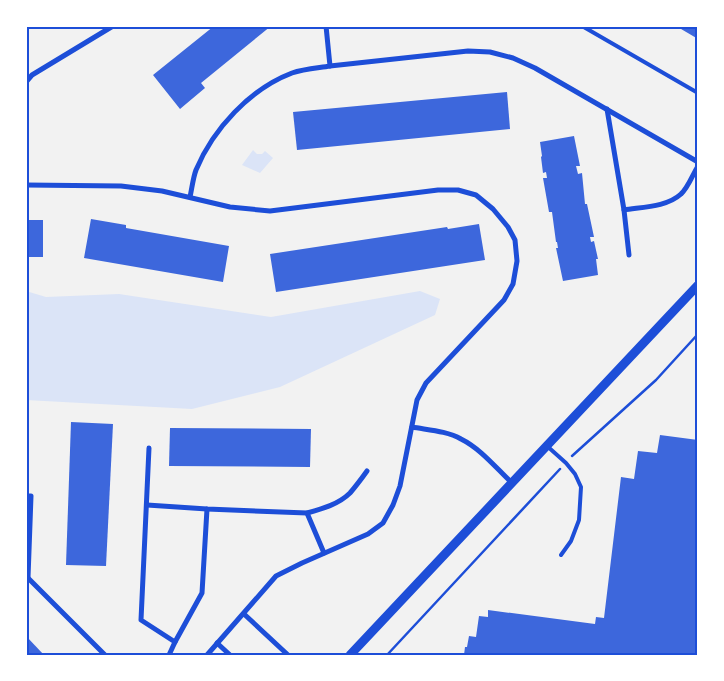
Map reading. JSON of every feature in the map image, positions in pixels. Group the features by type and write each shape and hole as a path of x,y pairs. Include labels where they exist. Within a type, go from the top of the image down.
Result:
{"street":[{"path":"26,82 32,75 113,26"},
{"path":"326,26 330,66"},
{"path":"190,197 196,172 208,146 225,122 246,102 272,82 294,72 330,66 468,51 490,52 513,58 535,68 698,162"},
{"path":"608,109 630,254"},
{"path":"624,210 659,205 673,200 682,194 698,166"},
{"path":"26,185 121,186 162,191 230,207 270,211 438,190 458,190 476,195 493,209 515,240 517,261 514,284 504,300 426,383 417,400 400,486 393,505 383,523 368,534 276,576 207,655"},
{"path":"350,655 698,285"},
{"path":"412,427 438,431 461,438 478,450 512,483"},
{"path":"149,448 141,620 175,642"},
{"path":"147,505 307,513 320,510 342,499 349,494 368,471"},
{"path":"26,496 31,496 27,579 105,655"},
{"path":"169,655 202,593 207,509"},
{"path":"307,513 324,553"},
{"path":"244,614 288,655"},
{"path":"217,643 230,655"}],"lane":[{"path":"582,26 698,93"},
{"path":"547,446 576,474 581,487 579,520 571,541 560,555"}],"path":[{"path":"387,655 578,449 656,380 698,334"}],"shaded area":[{"path":"253,150 257,154 262,154 265,151 273,158 260,173 242,165"},
{"path":"26,291 46,297 119,294 271,317 420,291 440,299 435,315 280,387 192,409 26,400"}],"building":[{"path":"214,26 271,26 201,83 205,88 180,109 153,75"},
{"path":"676,26 698,26 698,39"},
{"path":"507,92 510,129 297,150 293,112"},
{"path":"574,136 580,166 576,166 578,174 582,173 585,204 587,204 594,237 590,237 591,242 594,241 598,259 596,259 598,275 563,281 556,248 558,248 552,212 549,212 543,178 547,178 546,172 543,173 540,142"},
{"path":"91,219 126,225 126,228 229,246 223,282 84,258"},
{"path":"26,220 43,220 43,257 26,257"},
{"path":"479,224 485,260 276,292 270,254 447,227 448,229"},
{"path":"71,422 113,424 106,566 66,565"},
{"path":"170,428 311,429 310,467 169,466"},
{"path":"660,435 698,440 698,655 464,655 469,636 476,637 479,616 488,617 488,610 595,624 596,617 604,618 621,477 634,479 638,451 657,453"},
{"path":"26,636 44,655 26,655"}]}
